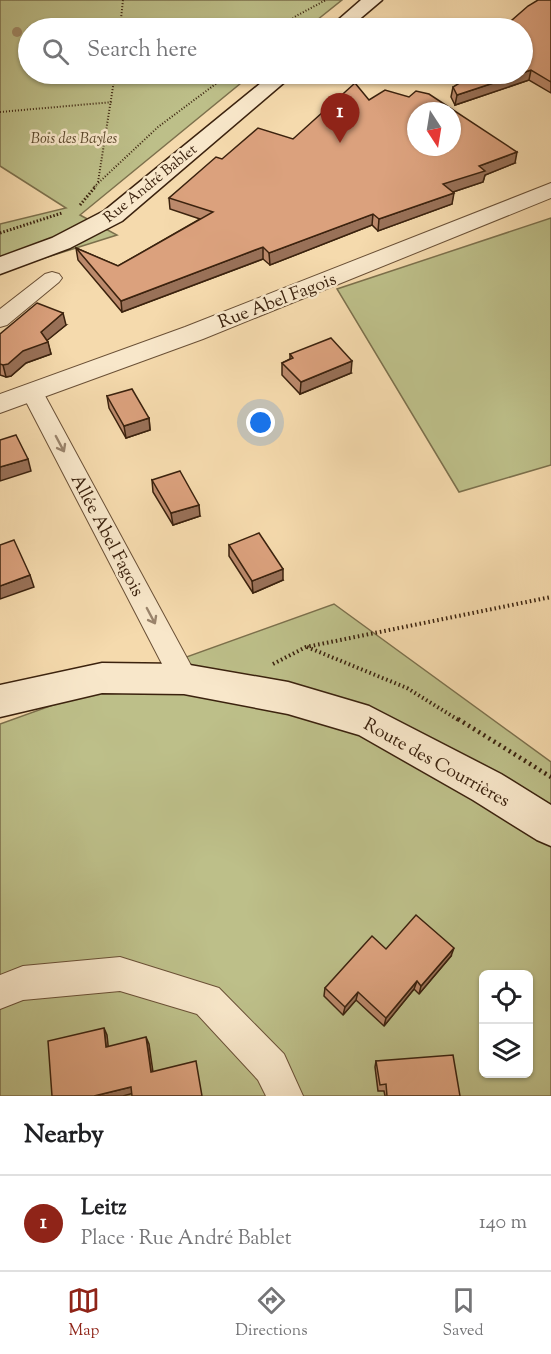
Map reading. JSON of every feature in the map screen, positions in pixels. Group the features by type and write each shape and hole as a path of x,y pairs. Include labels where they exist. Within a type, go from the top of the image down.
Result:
{"main road":[{"path":"350,18 373,0"},
{"name":"Rue André Bablet","path":"0,266 61,243 113,216 272,84"},
{"name":"Route des Courrières","path":"0,701 102,678 183,678 288,698 369,722 487,787 551,827"}],"street":[{"name":"Rue Abel Fagois","path":"0,404 194,333 551,190"},
{"path":"0,320 52,278"},
{"name":"Allée Abel Fagois","path":"32,392 183,678"},
{"path":"0,992 23,983 120,974 207,999 271,1066 285,1096"}],"path":[{"path":"121,18 123,0"},
{"path":"294,18 326,0"},
{"path":"98,183 115,84"},
{"path":"77,208 98,183 158,127 216,84"},
{"path":"0,112 113,102"},
{"path":"0,233 67,211"},
{"path":"551,597 306,647 407,688 551,777"}],"green space":[{"name":"Bois des Bayles","path":"0,0 342,0 320,18 18,18 18,84 240,84 80,215 117,235 0,272 0,224 66,208 0,166"},
{"path":"551,218 551,465 459,492 337,289"},
{"path":"334,604 551,762 551,1096 0,1096 0,724"}],"building":[{"path":"538,0 551,0 551,82 533,71 533,18 514,18"},
{"path":"354,84 369,100 385,90 409,97 416,91 429,94 441,102 407,102 407,156 461,156 461,115 517,152 479,166 485,171 443,184 454,193 379,219 373,214 269,253 263,247 121,301 76,248 118,266 213,212 169,198 216,157 222,159 258,128 293,139"},
{"path":"458,84 491,84 457,95 453,87"},
{"path":"37,303 63,313 41,332 48,342 23,351 8,364 0,364 0,334"},
{"path":"331,338 352,361 301,382 282,363 293,358 290,354"},
{"path":"132,389 149,418 124,426 107,396"},
{"path":"16,435 28,459 0,467 0,440"},
{"path":"180,471 199,505 171,513 152,480"},
{"path":"259,533 283,569 252,581 229,545"},
{"path":"14,540 30,575 0,586 0,545"},
{"path":"416,915 454,948 421,986 417,981 386,1018 358,992 345,1007 325,988 372,936 386,949"},
{"path":"104,1028 106,1047 146,1037 151,1072 196,1061 202,1096 132,1096 131,1087 94,1096 52,1096 48,1041"},
{"path":"453,1055 460,1096 387,1096 386,1084 380,1085 376,1061"}],"place":[{"name":"Leitz","path":"340,143"}]}
